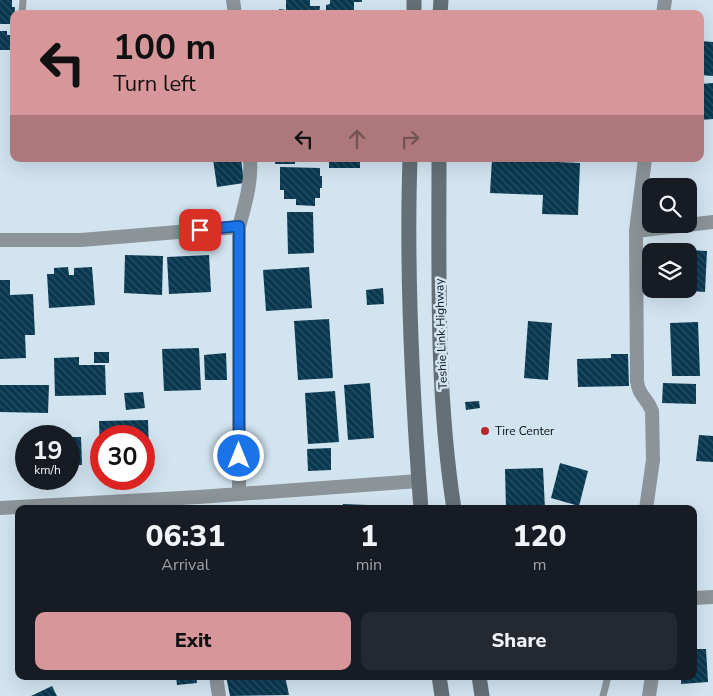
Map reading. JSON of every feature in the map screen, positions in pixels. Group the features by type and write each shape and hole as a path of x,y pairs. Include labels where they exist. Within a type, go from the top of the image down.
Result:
{"main road":[{"path":"410,162 408,219 411,336 421,505"},
{"name":"Teshie Link Highway","path":"439,162 439,329 446,439 454,505"},
{"path":"440,680 442,696"},
{"path":"480,680 482,696"}],"street":[{"path":"239,494 239,226 251,173 250,162"},
{"path":"645,162 636,231 638,392 650,404 654,429 653,460 647,505"},
{"path":"636,231 713,222"},
{"path":"0,240 80,240 239,226"},
{"path":"119,505 199,503 239,494 418,481"},
{"path":"0,508 15,508"},
{"path":"697,598 713,597"},
{"path":"217,680 219,696"},
{"path":"649,696 651,680"}],"lane":[{"path":"603,696 607,680"}],"building":[{"path":"0,0 12,0 12,7 15,7 15,10 10,10 10,24 0,24"},
{"path":"286,0 310,0 310,6 320,6 320,10 286,10"},
{"path":"330,0 362,0 362,2 354,2 354,10 326,10 326,5 330,4"},
{"path":"0,31 7,31 7,35 10,35 10,50 0,50"},
{"path":"704,41 713,42 713,76 704,75"},
{"path":"713,83 713,119 704,120 704,84"},
{"path":"213,162 241,162 244,183 217,187"},
{"path":"275,162 295,162 295,164 275,164"},
{"path":"329,162 360,162 360,168 329,168"},
{"path":"492,162 580,163 578,215 542,214 543,195 490,193"},
{"path":"280,167 320,168 322,188 320,188 320,198 315,198 315,206 296,205 296,199 284,199 284,190 280,190"},
{"path":"287,212 313,212 314,253 288,254"},
{"path":"697,250 707,251 705,292 697,291"},
{"path":"125,255 163,256 162,295 124,293"},
{"path":"209,255 211,292 169,294 167,257"},
{"path":"68,267 69,275 74,275 74,268 92,267 95,305 49,308 47,274 54,274 54,268"},
{"path":"309,267 312,308 266,311 263,270"},
{"path":"0,280 10,280 10,295 33,294 35,335 25,335 26,358 0,359"},
{"path":"383,288 384,304 367,305 366,290"},
{"path":"329,319 333,378 298,380 294,321"},
{"path":"528,321 552,323 548,380 524,378"},
{"path":"698,322 700,376 672,376 670,323"},
{"path":"199,348 201,390 164,391 162,349"},
{"path":"94,352 109,352 109,363 94,363"},
{"path":"226,353 227,380 205,380 204,355"},
{"path":"611,354 628,354 629,386 578,387 577,359 611,358"},
{"path":"79,357 79,365 105,365 106,395 55,396 54,358"},
{"path":"370,383 374,438 348,440 344,385"},
{"path":"663,383 696,384 696,404 662,403"},
{"path":"0,385 49,385 48,413 0,412"},
{"path":"335,391 339,442 308,444 305,393"},
{"path":"143,392 145,408 126,410 124,393"},
{"path":"479,401 480,408 466,410 465,402"},
{"path":"148,420 148,425 99,425 99,421"},
{"path":"699,435 713,436 713,462 696,461"},
{"path":"80,437 81,437 82,465 80,465"},
{"path":"331,448 331,470 308,471 307,449"},
{"path":"560,463 588,471 579,505 551,498"},
{"path":"543,468 545,505 506,505 505,469"},
{"path":"697,649 706,649 708,682 681,684 681,680 697,680"},
{"path":"176,680 197,680 197,683 177,685"},
{"path":"227,680 286,680 289,695 230,696"},
{"path":"52,686 57,696 31,696"}],"place":[{"name":"Tire Center","path":"485,431"}],"route":[{"path":"200,230 239,226 239,456"}]}
